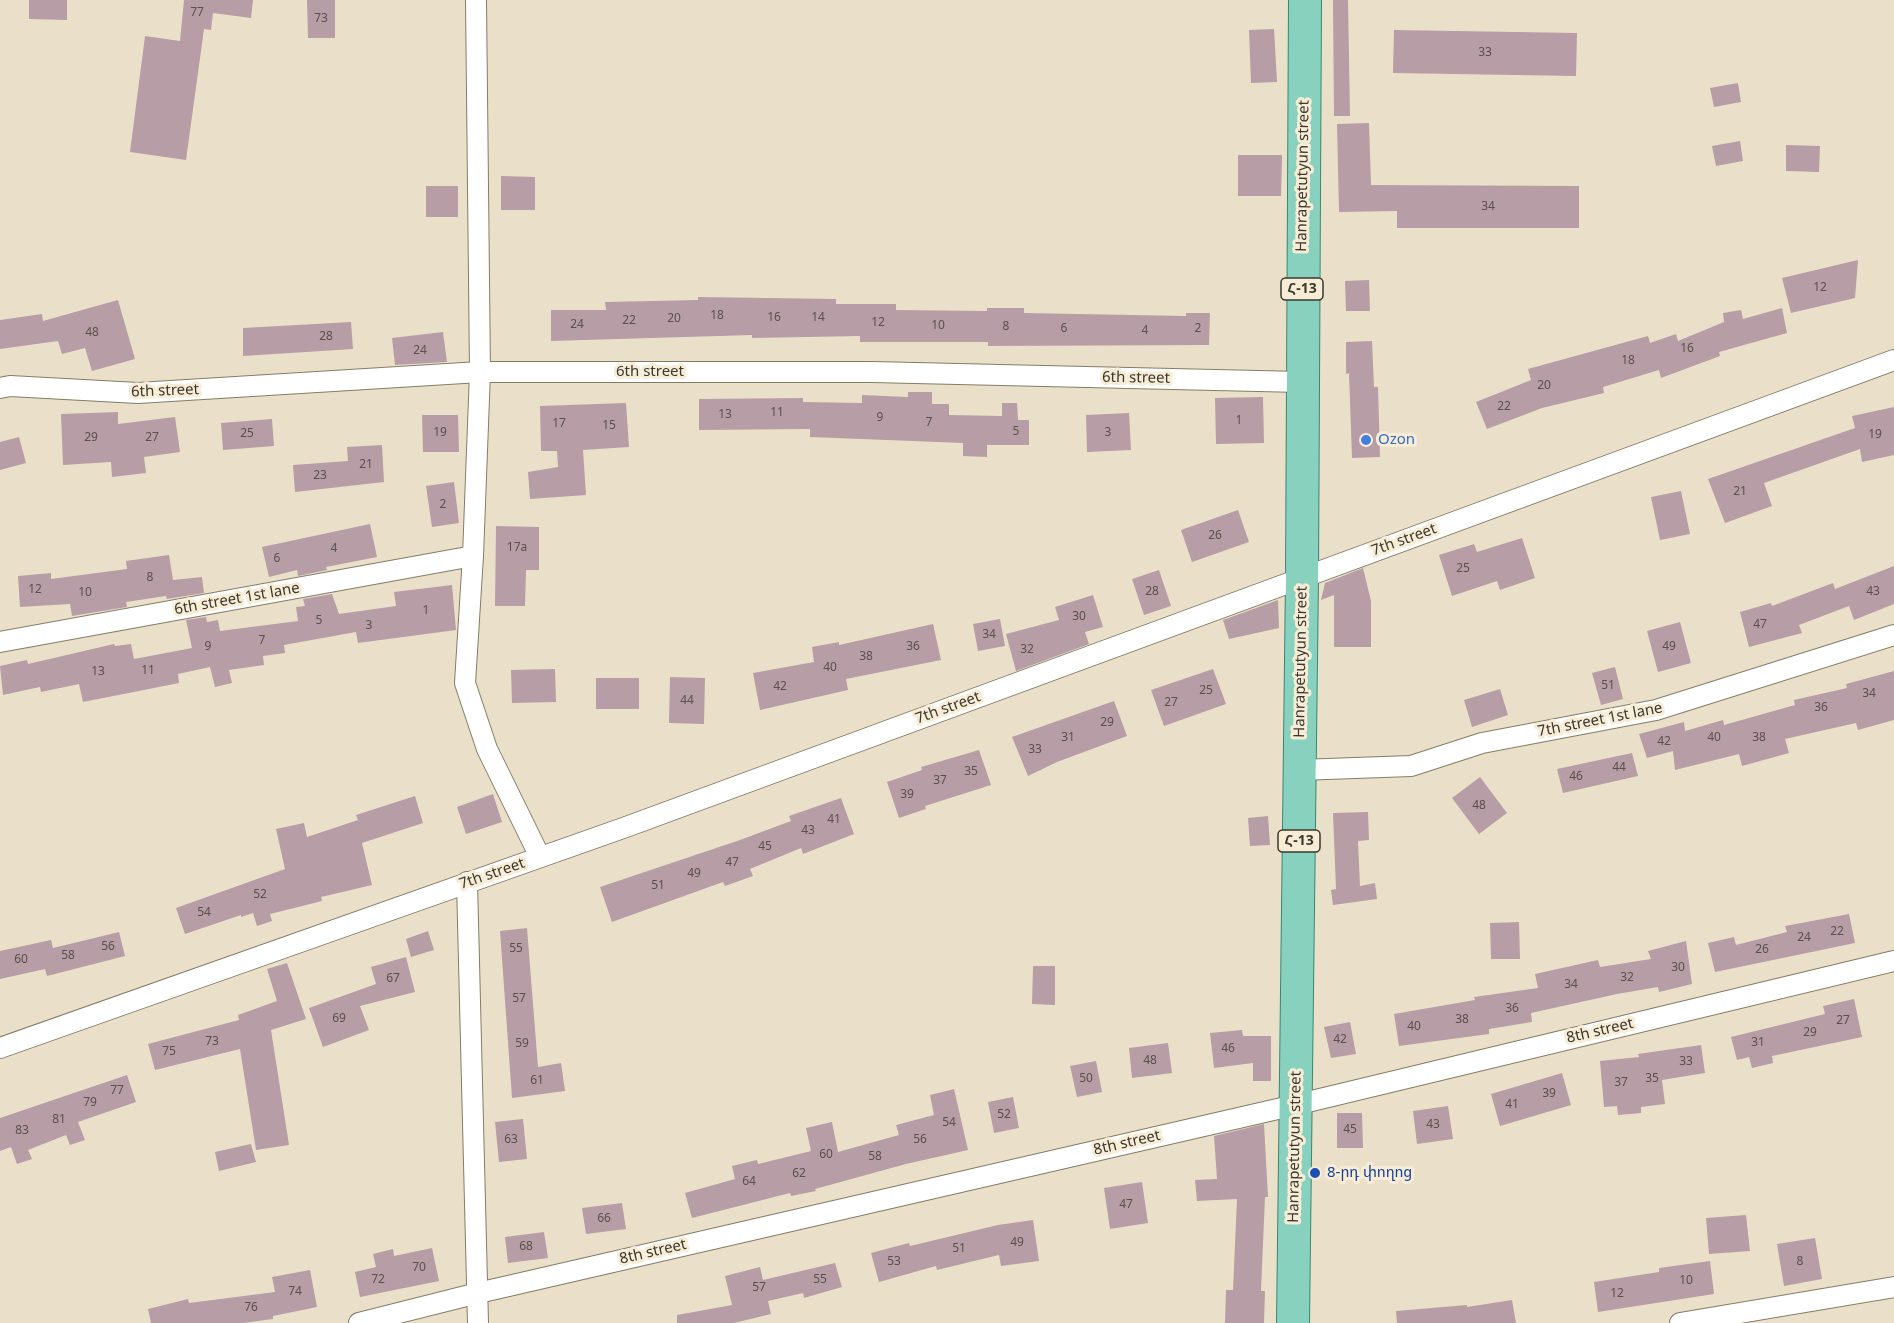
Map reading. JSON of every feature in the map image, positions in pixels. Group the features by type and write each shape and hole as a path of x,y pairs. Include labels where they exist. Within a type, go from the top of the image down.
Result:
{"main road":[{"name":"Hanrapetutyun street","path":"1293,1323 1302,577 1301,382 1305,0"}],"street":[{"path":"476,0 480,372 473,556 465,683 487,749 540,857"},
{"name":"7th street","path":"0,1048 540,857 1894,360"},
{"name":"6th street","path":"0,388 10,386 138,393 480,372 872,372 1301,382"},
{"name":"6th street 1st lane","path":"0,642 473,556"},
{"name":"7th street 1st lane","path":"1299,770 1411,766 1482,743 1656,710 1894,635"},
{"path":"467,882 478,1323"},
{"name":"8th street","path":"359,1323 478,1293 1295,1104 1894,961"},
{"path":"1680,1323 1894,1287"}],"building":[{"path":"29,0 67,0 67,20 29,19"},
{"path":"184,0 253,0 251,18 213,13 211,30 204,29 186,160 130,152 145,36 180,41"},
{"path":"307,0 335,0 335,38 308,38"},
{"path":"1333,0 1348,0 1350,116 1334,116"},
{"path":"1274,29 1277,82 1251,83 1249,30"},
{"path":"1394,30 1577,33 1576,76 1393,73"},
{"path":"1738,83 1741,102 1714,107 1710,88"},
{"path":"1369,123 1371,185 1579,186 1579,228 1397,228 1397,211 1339,212 1337,124"},
{"path":"1740,141 1743,161 1716,166 1712,146"},
{"path":"1786,145 1820,146 1819,172 1786,171"},
{"path":"1238,155 1282,155 1281,196 1238,196"},
{"path":"501,176 535,177 535,210 501,210"},
{"path":"426,186 458,186 458,217 426,217"},
{"path":"1858,260 1855,298 1791,313 1782,278"},
{"path":"1369,280 1370,311 1346,311 1345,281"},
{"path":"698,297 836,299 836,304 896,304 896,310 987,311 987,308 1024,308 1024,313 1186,316 1186,313 1210,313 1209,345 988,346 988,342 860,342 860,336 752,338 752,335 551,341 551,310 606,310 605,302 698,300"},
{"path":"118,300 135,359 92,371 85,348 62,354 58,341 0,349 0,320 42,314 43,321"},
{"path":"1782,308 1787,333 1719,352 1720,356 1661,378 1659,370 1603,387 1604,393 1542,408 1487,429 1476,402 1531,380 1528,369 1648,336 1650,343 1676,334 1678,341 1724,322 1723,313 1741,310 1743,319"},
{"path":"351,322 353,349 243,356 243,328"},
{"path":"443,332 447,362 395,365 392,338"},
{"path":"1372,341 1374,387 1378,387 1380,457 1352,458 1346,342"},
{"path":"908,392 932,392 932,404 949,404 949,415 1002,416 1002,403 1017,403 1018,420 1029,420 1029,445 987,445 987,457 963,456 963,443 810,437 810,429 699,430 699,399 803,398 803,402 862,403 862,395 908,397"},
{"path":"1263,397 1264,443 1216,444 1215,398"},
{"path":"626,403 629,447 583,450 586,495 530,499 528,472 558,467 557,451 541,451 540,406"},
{"path":"1894,407 1894,455 1862,462 1860,449 1764,483 1772,506 1725,523 1708,479 1855,428 1852,416"},
{"path":"118,412 118,424 175,417 180,452 144,457 146,473 112,477 111,462 63,465 61,414"},
{"path":"1129,413 1131,450 1087,452 1086,415"},
{"path":"422,415 458,415 459,452 423,452"},
{"path":"272,419 274,446 223,450 221,423"},
{"path":"19,437 26,463 0,470 0,442"},
{"path":"382,445 384,482 295,492 293,465 348,461 347,447"},
{"path":"454,482 459,523 432,527 426,486"},
{"path":"1681,491 1690,534 1660,540 1651,497"},
{"path":"1238,510 1249,542 1192,562 1181,530"},
{"path":"370,524 377,557 326,567 327,570 298,576 297,570 269,577 262,547"},
{"path":"496,526 539,527 539,570 526,570 525,606 495,606"},
{"path":"1522,538 1535,578 1500,590 1497,581 1452,596 1439,555 1474,544 1477,552"},
{"path":"169,555 173,580 202,577 204,593 126,602 127,607 72,616 70,604 20,607 18,576 51,573 51,579 127,569 126,561"},
{"path":"1894,566 1894,604 1854,620 1849,606 1799,625 1802,633 1749,647 1740,612 1771,603 1772,606 1833,583 1835,589"},
{"path":"1363,568 1371,601 1371,647 1334,647 1334,595 1321,600 1325,583"},
{"path":"1159,570 1171,606 1144,615 1132,579"},
{"path":"452,585 456,630 358,643 356,632 284,645 285,653 263,656 264,665 229,670 232,683 215,687 210,667 178,674 179,683 83,702 79,684 41,692 40,687 3,695 0,666 27,660 28,664 114,644 115,646 131,644 134,659 192,648 186,620 206,617 207,622 218,620 220,631 298,621 296,607 305,606 303,599 332,594 339,614 396,606 394,592"},
{"path":"1093,595 1103,627 1085,632 1089,644 1016,671 1006,634 1059,620 1055,607"},
{"path":"1278,600 1279,628 1229,639 1223,620"},
{"path":"1000,619 1005,646 978,651 973,624"},
{"path":"1680,622 1691,663 1658,672 1647,631"},
{"path":"933,624 941,660 846,679 848,690 760,710 753,673 814,662 812,647 839,642 839,645"},
{"path":"1615,667 1623,699 1601,705 1592,673"},
{"path":"555,669 556,702 512,703 511,670"},
{"path":"1213,669 1226,704 1164,726 1151,690"},
{"path":"1894,671 1894,720 1858,730 1856,723 1785,739 1789,753 1742,766 1739,754 1675,770 1673,751 1647,758 1639,734 1684,722 1685,731 1723,720 1724,725 1795,705 1794,700 1847,688 1846,684"},
{"path":"670,677 705,678 704,724 669,723"},
{"path":"596,678 639,678 639,709 596,709"},
{"path":"1500,689 1508,715 1472,727 1464,700"},
{"path":"1114,701 1127,736 1057,762 1028,776 1012,737"},
{"path":"979,750 991,785 925,806 926,809 899,818 887,782 922,770 921,767"},
{"path":"1632,753 1638,776 1563,793 1557,769"},
{"path":"1480,777 1507,813 1479,834 1452,798"},
{"path":"493,794 502,822 466,834 457,807"},
{"path":"415,796 423,823 362,843 372,885 321,897 322,901 270,914 272,921 257,926 253,913 185,934 176,908 285,869 276,829 304,823 307,837 358,820 356,815"},
{"path":"841,798 854,834 803,854 801,848 750,869 753,876 725,886 723,882 612,922 600,887 740,840 791,821 789,816"},
{"path":"1368,812 1369,840 1358,841 1360,886 1375,883 1377,899 1333,905 1331,890 1336,889 1333,813"},
{"path":"1268,816 1270,845 1250,846 1248,818"},
{"path":"1849,914 1855,943 1715,972 1708,943 1734,937 1736,945 1787,932 1785,926"},
{"path":"1519,922 1520,959 1491,959 1490,923"},
{"path":"527,928 538,1067 561,1063 565,1091 512,1098 500,931"},
{"path":"428,931 434,950 411,957 406,939"},
{"path":"119,932 125,956 47,976 45,969 0,979 0,951 51,940 53,948"},
{"path":"1686,941 1692,984 1659,992 1658,987 1617,994 1531,1013 1532,1022 1489,1029 1489,1034 1399,1046 1394,1014 1475,1000 1474,997 1538,988 1535,974 1598,960 1600,967 1651,959 1648,951"},
{"path":"406,957 415,992 360,1006 369,1030 323,1047 309,1008 376,984 371,967"},
{"path":"287,963 306,1019 271,1030 289,1145 256,1150 240,1049 155,1070 148,1044 239,1020 238,1015 277,1001 267,969"},
{"path":"1033,966 1055,966 1055,1005 1032,1004"},
{"path":"1854,999 1862,1037 1772,1056 1773,1063 1752,1068 1749,1057 1737,1060 1731,1037 1825,1014 1823,1006"},
{"path":"1350,1022 1356,1054 1331,1058 1324,1027"},
{"path":"1242,1030 1243,1036 1271,1036 1271,1081 1253,1081 1253,1063 1214,1068 1210,1033"},
{"path":"1168,1043 1172,1073 1132,1078 1129,1048"},
{"path":"1701,1045 1705,1073 1662,1080 1665,1104 1641,1107 1641,1113 1618,1115 1617,1106 1604,1107 1600,1061 1639,1057 1638,1054"},
{"path":"1096,1061 1102,1092 1077,1097 1070,1066"},
{"path":"1562,1073 1571,1105 1500,1126 1491,1094"},
{"path":"127,1075 136,1102 78,1122 85,1140 70,1145 66,1135 28,1150 32,1159 17,1164 11,1147 0,1151 0,1118"},
{"path":"954,1089 968,1150 906,1164 815,1189 816,1191 791,1196 790,1193 692,1218 685,1193 735,1179 732,1166 757,1160 758,1164 811,1151 806,1128 832,1122 838,1152 899,1135 896,1125 934,1115 930,1095"},
{"path":"1013,1097 1019,1128 994,1133 988,1102"},
{"path":"1448,1106 1453,1139 1417,1144 1413,1111"},
{"path":"1337,1113 1362,1113 1363,1148 1337,1148"},
{"path":"523,1119 527,1159 499,1162 495,1122"},
{"path":"1264,1124 1268,1197 1265,1197 1261,1291 1265,1291 1264,1323 1225,1323 1226,1290 1233,1290 1237,1199 1197,1201 1195,1180 1217,1179 1214,1136"},
{"path":"251,1144 256,1162 219,1171 215,1152"},
{"path":"1142,1182 1148,1223 1110,1229 1104,1188"},
{"path":"622,1203 626,1229 586,1234 582,1208"},
{"path":"1746,1215 1750,1251 1709,1254 1706,1218"},
{"path":"1033,1220 1039,1261 1001,1266 999,1255 937,1270 936,1266 879,1282 871,1253 909,1243 910,1246 998,1225"},
{"path":"544,1232 548,1258 508,1263 505,1237"},
{"path":"1815,1238 1822,1279 1784,1286 1777,1244"},
{"path":"432,1248 439,1281 360,1297 355,1272 376,1267 373,1254 393,1249 394,1256"},
{"path":"1710,1261 1714,1294 1598,1312 1594,1282 1659,1272 1659,1268"},
{"path":"835,1263 842,1287 804,1298 803,1293 768,1301 771,1314 734,1323 677,1323 677,1315 732,1305 725,1276 760,1267 763,1280"},
{"path":"310,1270 317,1307 273,1316 273,1319 243,1323 151,1323 148,1309 188,1299 189,1303 275,1292 272,1277"},
{"path":"1512,1300 1516,1323 1397,1323 1396,1311 1467,1305 1467,1307"}],"place":[{"name":"Ozon","path":"1366,440"},
{"name":"8-րդ փողոց","path":"1315,1173"}]}
